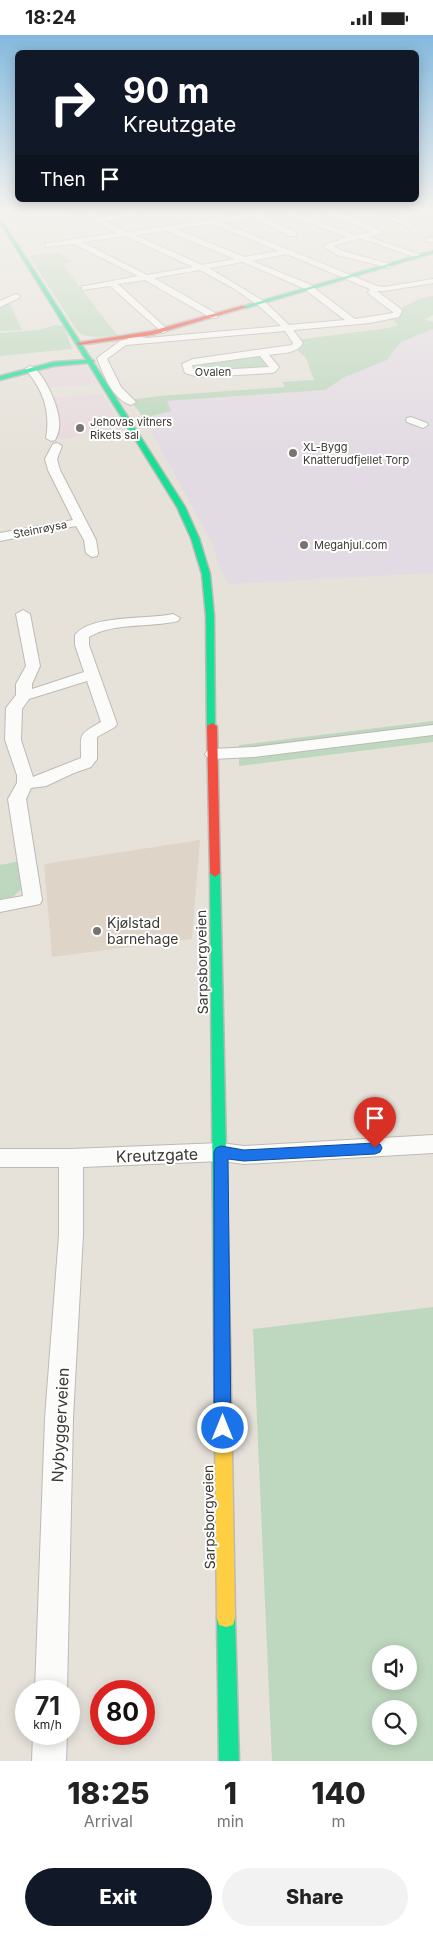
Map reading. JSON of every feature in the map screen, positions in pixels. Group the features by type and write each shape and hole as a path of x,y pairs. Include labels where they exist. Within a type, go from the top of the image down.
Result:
{"main road":[{"name":"Sarpsborgveien","path":"46,292 181,507 206,574 210,615 221,1152 223,1428 229,1761"},
{"path":"78,341 133,338 297,292"},
{"path":"0,378 30,369 88,358"}],"street":[{"path":"121,292 163,330"},
{"path":"171,292 214,316"},
{"path":"243,292 261,302 286,328"},
{"path":"314,292 352,321"},
{"path":"131,403 126,399 110,375 102,358 133,338 147,341 383,318 396,315 398,311 372,292"},
{"path":"0,304 16,296"},
{"name":"Ovalen","path":"263,353 274,367 272,370 189,375 187,364 263,353 291,349 298,345 286,328"},
{"path":"30,369 34,371 45,393 54,420 54,442"},
{"path":"411,421 422,425"},
{"name":"Steinrøysa","path":"54,442 51,459 54,470 90,540 92,553"},
{"name":"Steinrøysa","path":"0,537 80,522"},
{"path":"23,615 33,666 24,684 24,696"},
{"path":"25,783 40,782 68,769 85,764 89,759 89,735 110,724 82,645 82,635 90,630 107,625 156,622 173,618"},
{"path":"0,906 33,900 17,799 25,783 25,775 13,740 12,717 14,708 24,696 92,674"},
{"path":"213,754 253,752 433,730"},
{"name":"Kreutzgate","path":"0,1158 71,1158 221,1152 244,1155 433,1144"},
{"name":"Nybyggerveien","path":"51,1680 59,1418 71,1235 71,1158"},
{"path":"49,1761 50,1745"}],"shaded area":[{"path":"433,329 433,573 229,584 221,572 212,543 144,418 171,411 166,401 325,390 345,377 387,360 401,342"},
{"path":"64,365 82,365 87,367 98,384 46,388 37,370"},
{"path":"103,394 123,433 85,434 66,439 56,439 59,421 50,398"},
{"path":"200,840 192,939 52,957 44,864"}],"green space":[{"path":"52,292 83,292 117,335 90,336 80,333"},
{"path":"433,296 433,315 425,320 433,322 433,329 401,342 387,360 345,377 325,390 167,401 171,411 144,418 130,400 159,396 285,387 282,382 314,380 306,358 295,348 296,340 388,328 398,325 390,317 410,303"},
{"path":"10,304 22,330 0,331 0,305"},
{"path":"56,325 64,326 72,349 0,356 0,333 38,330"},
{"path":"257,355 263,357 270,367 200,373 192,371 189,367 193,364"},
{"path":"433,721 433,742 239,766 239,745"},
{"path":"20,861 21,889 14,896 0,900 0,863 1,865"},
{"path":"433,1307 433,1761 272,1761 253,1329"}],"traffic: fast":[{"path":"46,292 181,507 195,538 206,574 210,616 212,726"},
{"path":"244,307 297,292"},
{"path":"0,378 54,364 91,361"},
{"path":"215,873 222,1340"},
{"path":"226,1618 229,1761"}],"traffic: slow":[{"path":"222,1340 226,1618"}],"traffic: jam":[{"path":"79,343 152,333 244,307"},
{"path":"212,726 215,873"}],"place":[{"name":"Jehovas vitners Rikets sal","path":"80,428"},
{"name":"XL-Bygg Knatterudfjellet Torp","path":"293,453"},
{"name":"Megahjul.com","path":"304,545"},
{"name":"Kjølstad barnehage","path":"97,931"}],"route":[{"path":"223,1428 221,1152 244,1155 375,1148"}]}
